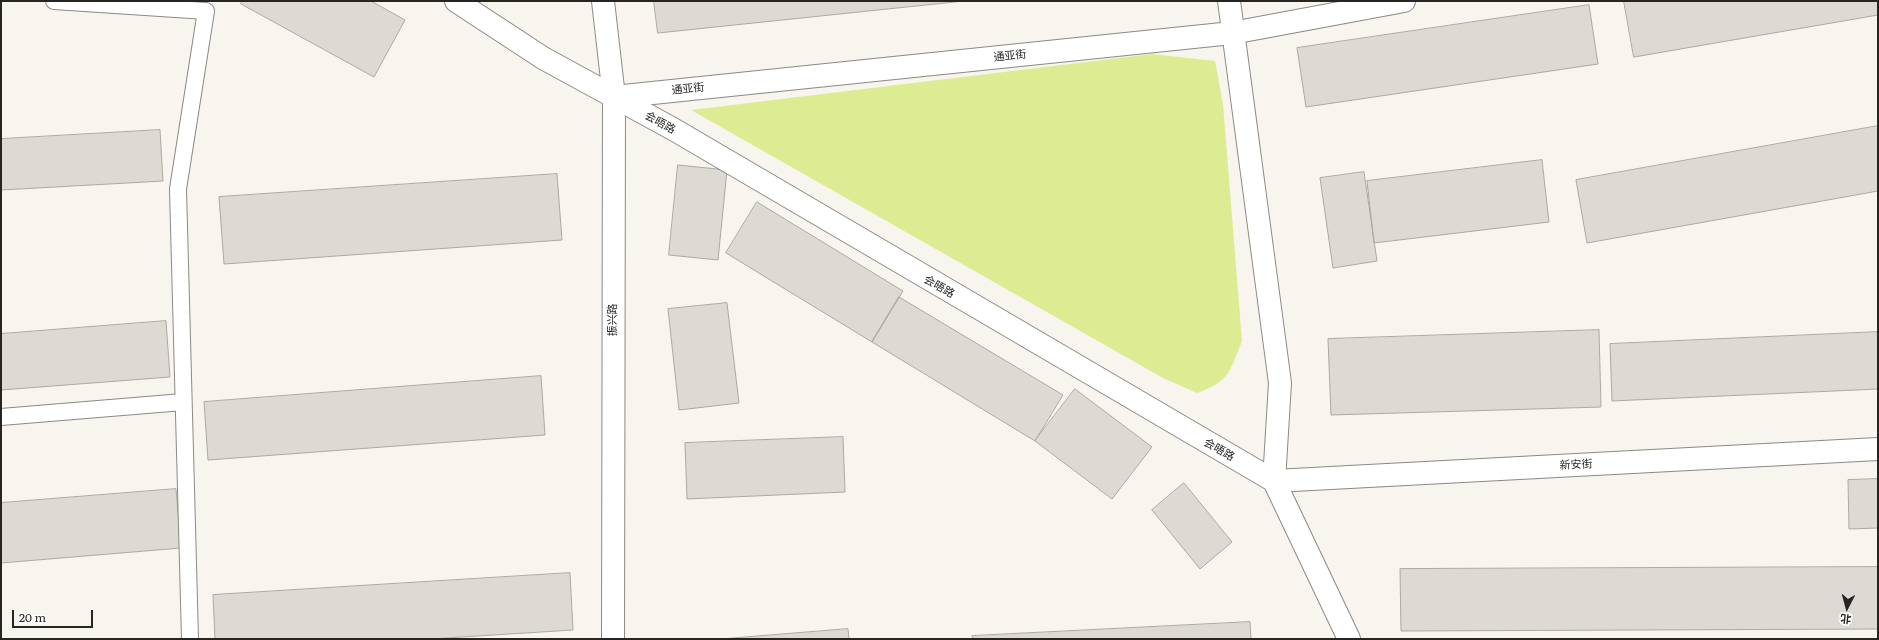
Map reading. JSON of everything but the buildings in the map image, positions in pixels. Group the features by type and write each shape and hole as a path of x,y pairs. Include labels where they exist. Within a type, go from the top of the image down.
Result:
{"street":[{"name":"会晤路","path":"456,1 543,58 673,129 1274,481"},
{"name":"振兴路","path":"603,1 614,97 613,639"},
{"path":"1229,1 1280,383 1274,481 1349,639"},
{"name":"通亚街","path":"614,97 1232,32 1404,1"},
{"name":"新安街","path":"1274,481 1878,450"}],"lane":[{"path":"54,1 206,11 178,189 190,639"},
{"path":"1,417 183,402"}],"green space":[{"path":"1152,54 1215,61 1223,104 1242,341 1231,368 1222,380 1208,389 1197,393 1163,378 691,110"}]}
